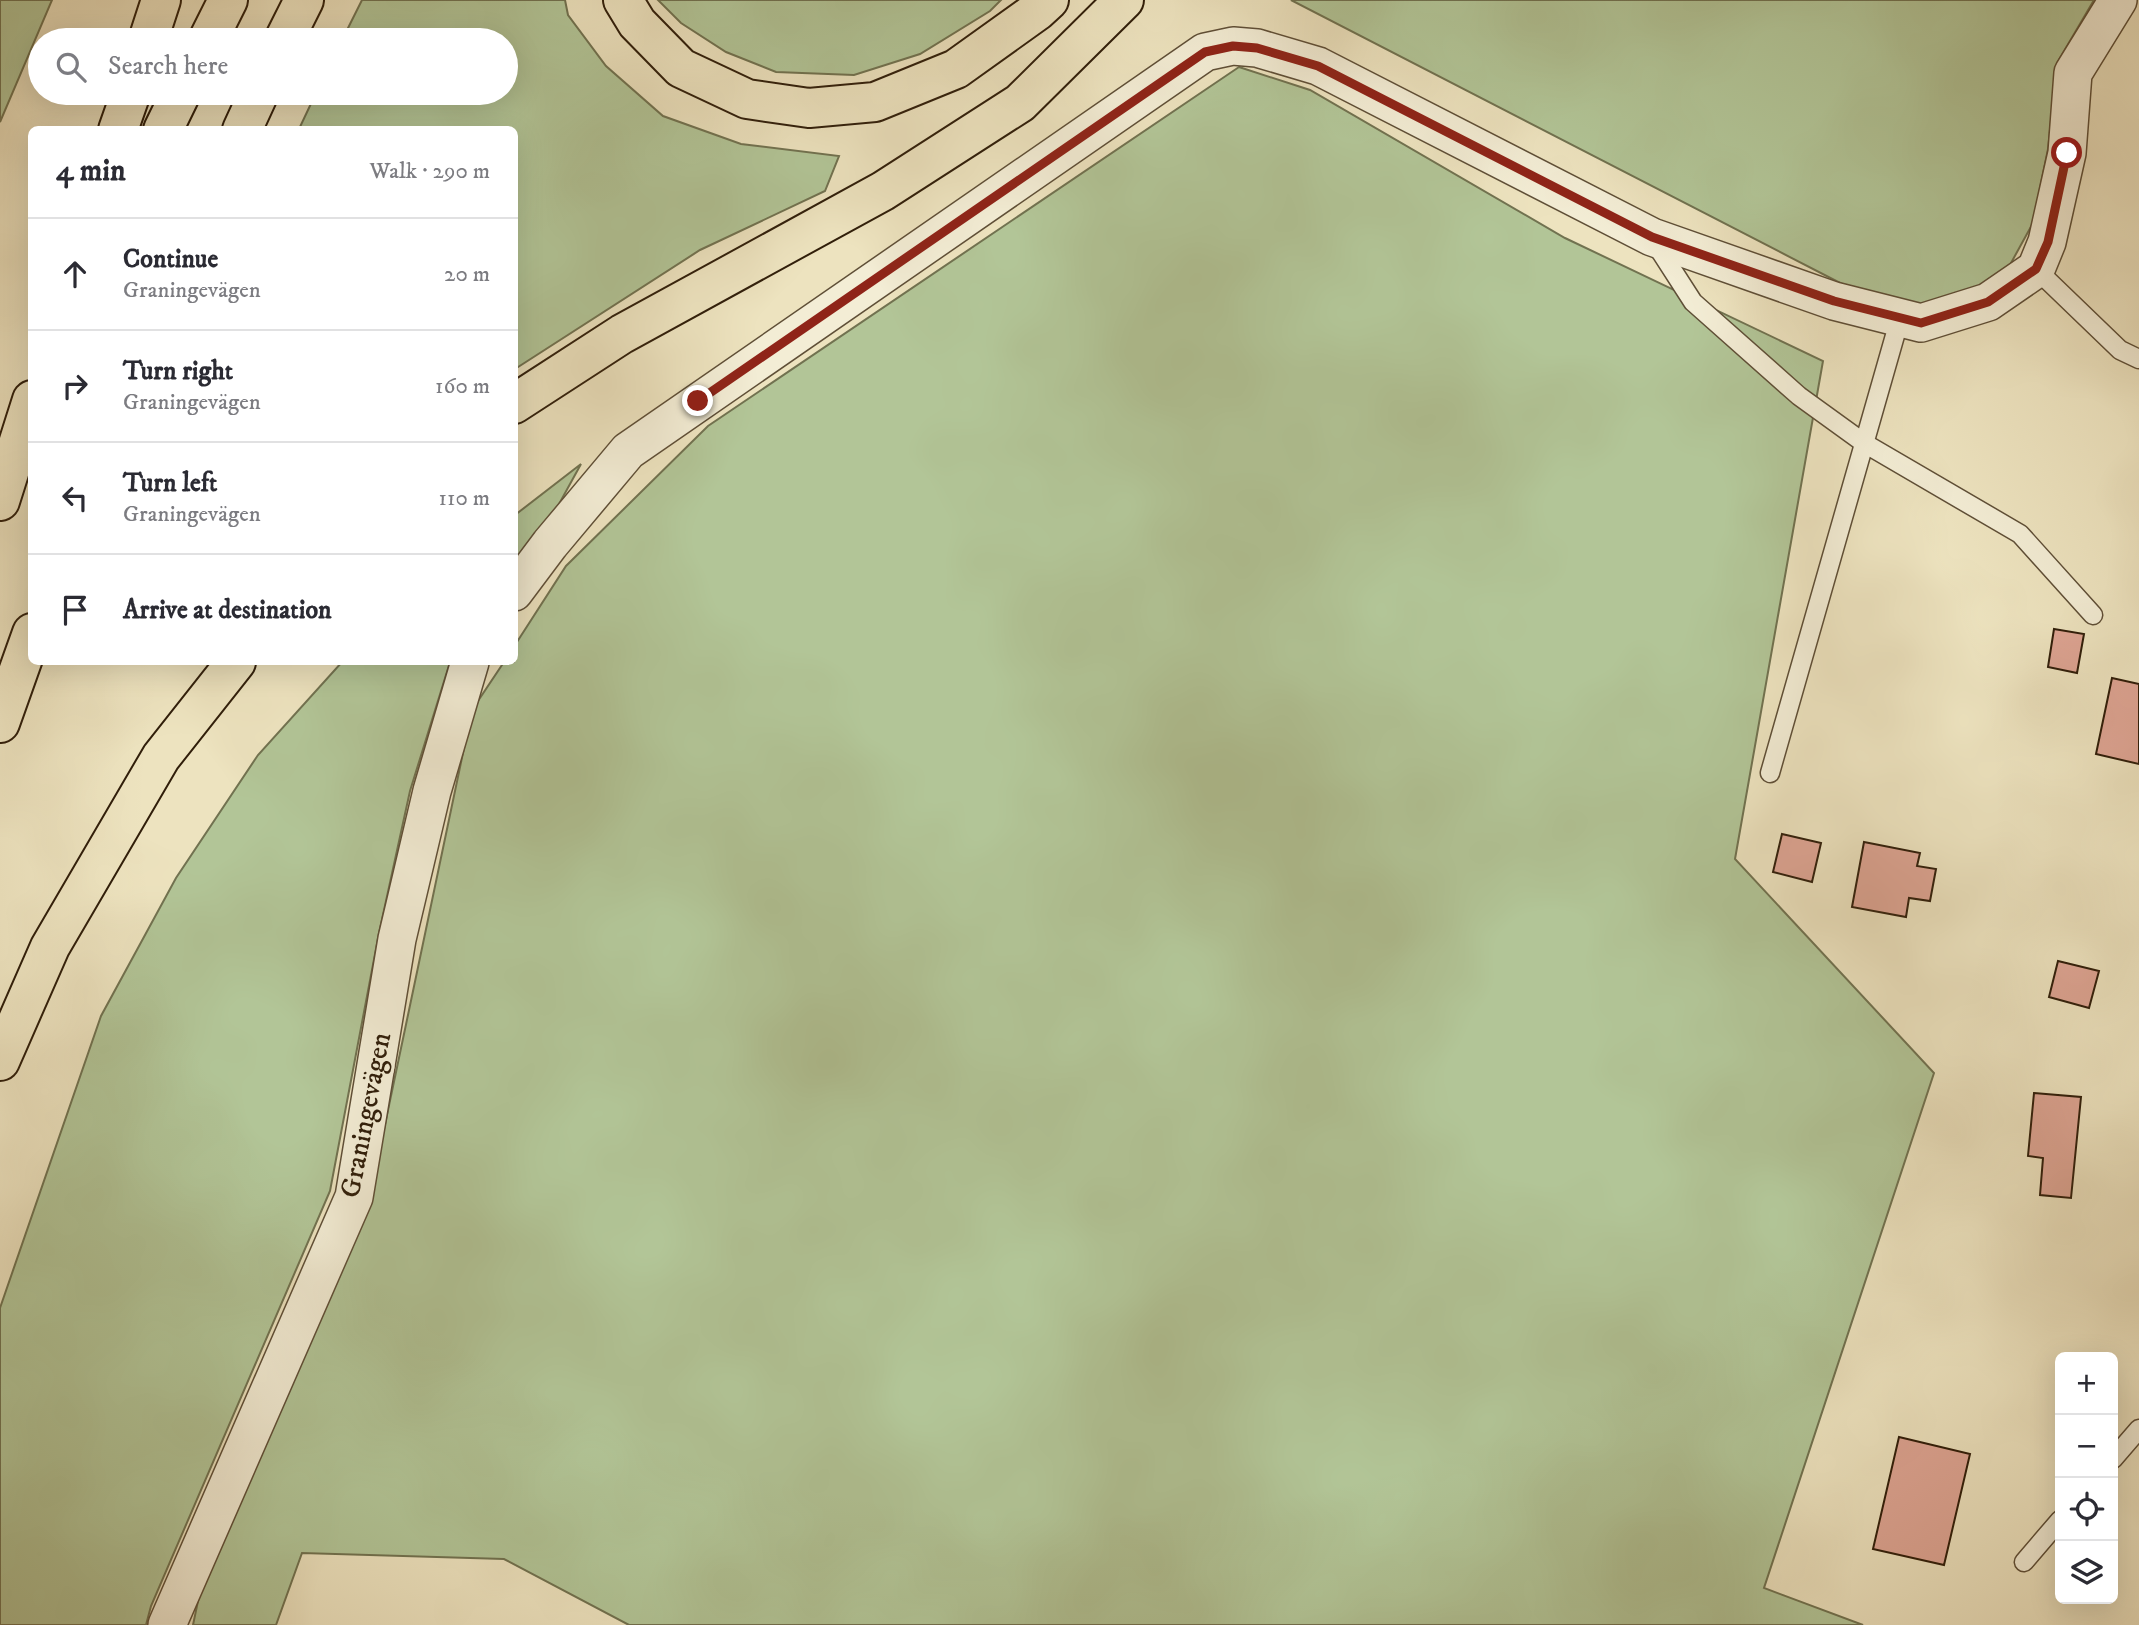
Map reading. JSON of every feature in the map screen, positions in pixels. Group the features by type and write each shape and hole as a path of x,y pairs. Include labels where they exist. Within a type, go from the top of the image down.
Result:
{"highway":[{"path":"152,28 161,0"},
{"path":"214,28 228,0"},
{"path":"290,28 304,0"},
{"path":"623,0 637,23 681,68 747,99 809,108 875,102 956,69 1049,0"},
{"path":"518,401 622,334 883,191 1020,103 1124,0"},
{"path":"119,126 127,105"},
{"path":"165,126 175,105"},
{"path":"244,126 253,105"},
{"path":"0,501 28,413"},
{"path":"0,517 28,444"},
{"path":"0,723 28,644"},
{"path":"0,1061 51,947 154,769 234,665"}],"street":[{"path":"518,587 628,450 1205,52 1233,46 1257,48 1318,66 1652,237 1834,301 1921,323 1988,302 2036,269 2048,242 2067,153 2073,73 2118,0"},
{"name":"Graningevägen","path":"167,1625 354,1197 397,939 432,791 469,665"}],"lane":[{"path":"1652,237 1693,302 1799,396 1864,443 2020,534 2093,615"},
{"path":"2036,269 2120,350 2139,359"},
{"path":"1770,773 1900,318"},
{"path":"2118,1453 2139,1429"},
{"path":"2024,1562 2055,1526"}],"green space":[{"path":"0,0 52,0 40,28 28,28 28,56 0,122"},
{"path":"362,0 565,0 568,15 606,66 663,116 741,144 839,156 825,191 700,250 518,367 518,126 300,126 310,105 518,105 518,28 348,28"},
{"path":"658,0 1001,0 990,11 920,54 854,75 776,72 726,52 681,23"},
{"path":"1291,0 2094,0 2057,63 2048,149 2033,223 2000,283 1912,308 1846,286"},
{"path":"1239,67 1310,90 1565,238 1823,361 1735,859 1934,1073 1764,1588 1863,1625 629,1625 504,1559 302,1553 276,1625 193,1625 202,1582 366,1215 472,710 502,665 518,665 518,640 566,566 708,426"},
{"path":"581,464 542,535 518,566 518,513"},
{"path":"339,665 449,665 410,791 379,933 330,1191 151,1606 146,1625 0,1625 0,1308 101,1016 176,878 258,755"}],"building":[{"path":"2054,629 2084,634 2077,673 2048,667"},
{"path":"2112,678 2139,684 2139,764 2096,754"},
{"path":"1782,834 1821,843 1812,882 1773,872"},
{"path":"1864,842 1920,853 1917,866 1936,869 1930,901 1909,898 1906,917 1852,907"},
{"path":"2058,961 2099,971 2089,1008 2049,997"},
{"path":"2034,1093 2081,1097 2071,1198 2040,1195 2043,1158 2028,1156"},
{"path":"1899,1437 1970,1454 1944,1565 1873,1549"}],"route":[{"path":"698,401 1205,52 1233,46 1257,48 1318,66 1652,237 1834,301 1921,323 1988,302 2036,269 2048,242 2067,153"}]}
